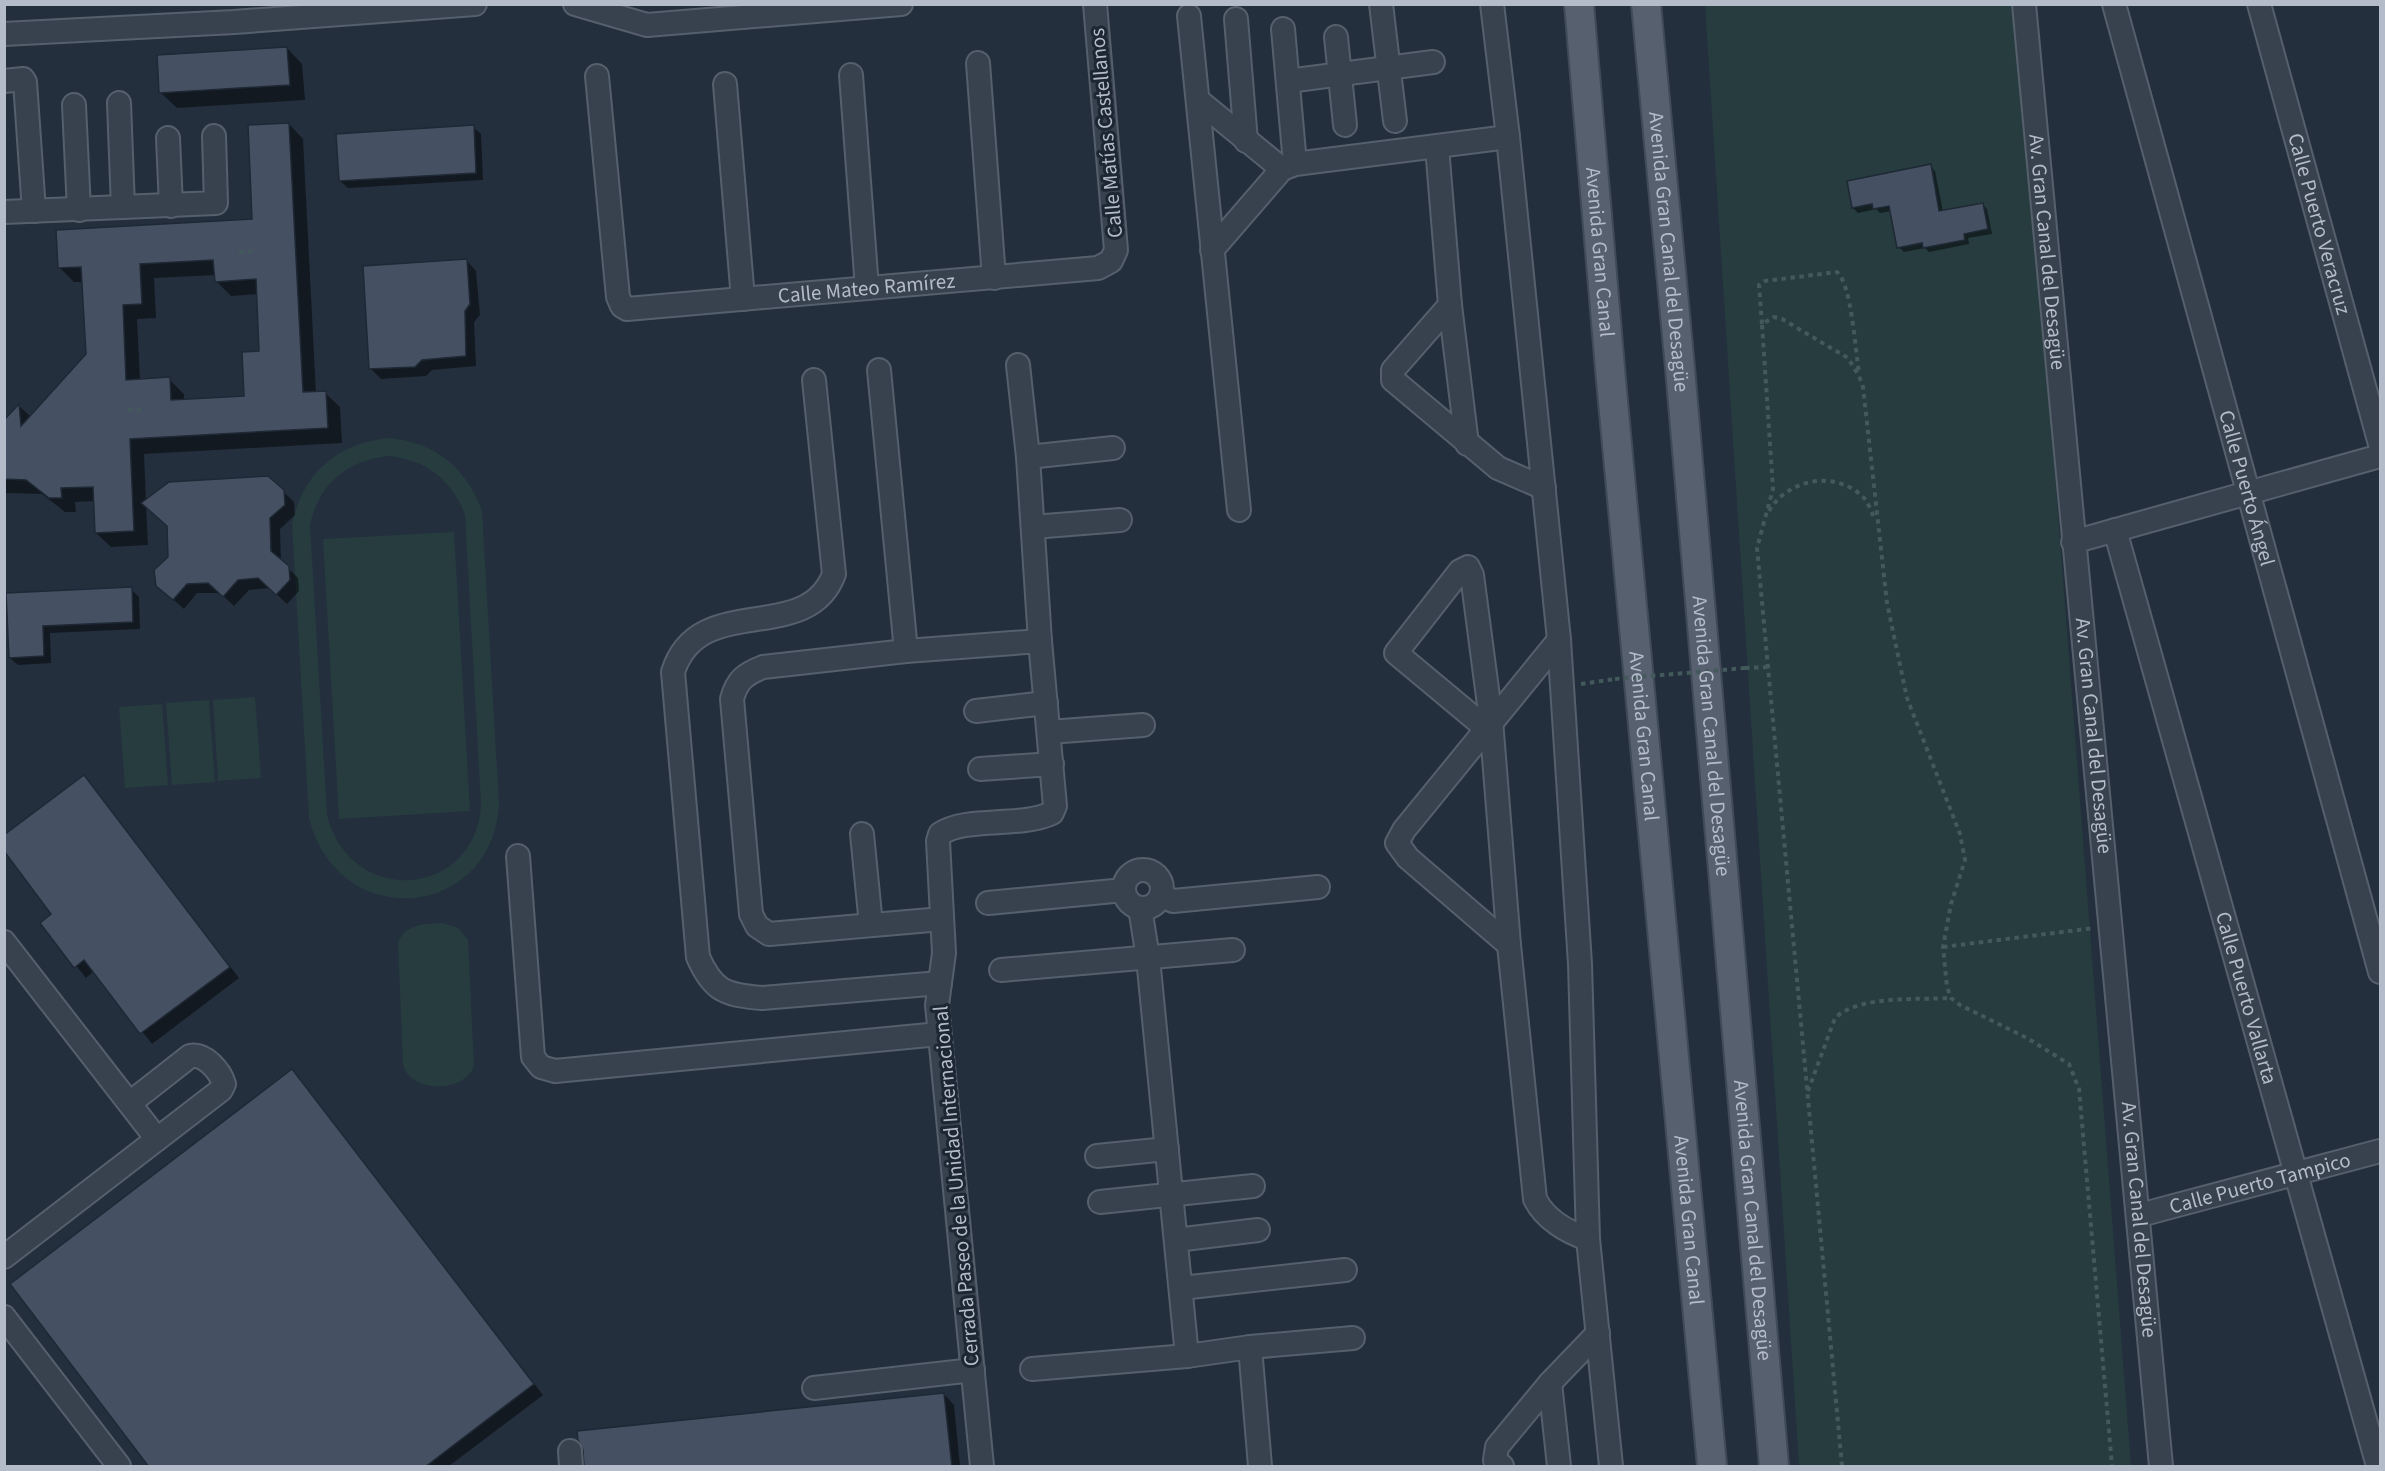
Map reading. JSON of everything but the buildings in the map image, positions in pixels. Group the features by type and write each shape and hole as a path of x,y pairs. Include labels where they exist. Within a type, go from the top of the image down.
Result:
{"main road":[{"name":"Avenida Gran Canal","path":"1579,4 1612,392 1712,1467"},
{"name":"Avenida Gran Canal del Desagüe","path":"1646,4 1682,392 1774,1467"}],"street":[{"path":"4,34 234,13 475,4"},
{"path":"574,4 647,26 901,4"},
{"name":"Calle Matías Castellanos","path":"1095,4 1116,250 1111,261"},
{"path":"1381,4 1395,120"},
{"path":"1492,4 1508,137 1559,640 1580,964 1588,1239 1611,1467"},
{"name":"Av. Gran Canal del Desagüe","path":"2024,4 2073,542 2140,1215 2161,1467"},
{"name":"Calle Puerto Ángel","path":"2114,4 2380,972"},
{"name":"Calle Puerto Veracruz","path":"2259,4 2380,444"},
{"path":"1189,16 1239,510"},
{"path":"1236,19 1246,141"},
{"path":"1212,250 1289,167 1288,81 1283,28"},
{"path":"1336,37 1345,125"},
{"path":"1288,81 1340,76 1432,62"},
{"path":"978,63 994,278"},
{"path":"851,75 867,288"},
{"name":"Calle Mateo Ramírez","path":"597,76 618,297 622,306 632,310 1098,268 1111,261"},
{"path":"4,81 23,79 25,82 34,211"},
{"path":"725,84 743,299"},
{"path":"1199,100 1246,141 1289,167 1508,137"},
{"path":"119,103 123,207"},
{"path":"74,105 79,210"},
{"path":"4,212 171,206 218,201 213,136"},
{"path":"168,138 171,206"},
{"path":"1437,147 1450,305 1467,444"},
{"path":"1450,305 1391,375 1396,384 1498,468 1544,488"},
{"path":"980,769 1052,764 1040,641 1028,457 1018,366"},
{"path":"879,369 906,651"},
{"path":"814,380 834,574 829,587 822,597 794,613 720,625 687,645 674,672 698,957 707,976 721,990 741,996 762,998 940,983"},
{"path":"1028,457 1113,447"},
{"path":"2073,542 2380,456"},
{"path":"1033,527 1120,520"},
{"name":"Calle Puerto Vallarta","path":"2115,530 2379,1467"},
{"path":"1489,724 1396,653 1460,571 1468,567 1472,575 1489,724 1535,1199 1539,1207 1568,1233 1588,1239"},
{"path":"1509,945 1408,858 1397,843 1400,835 1559,640"},
{"path":"942,919 769,934 757,926 751,914 732,699 736,684 746,674 763,667 906,651 1040,641"},
{"path":"975,711 1046,703"},
{"path":"1049,732 1143,725"},
{"name":"Cerrada Paseo de la Unidad Internacional","path":"982,1467 939,1034 937,1005 944,953 938,848 940,834 953,828 1034,819 1052,813 1055,798 1052,764"},
{"path":"862,834 871,925"},
{"path":"518,856 533,1057 541,1067 555,1071 939,1034"},
{"path":"1145,870 1157,876 1161,895 1153,905 1140,908 1129,902 1124,890 1128,878 1145,870"},
{"path":"1161,895 1173,901 1318,887"},
{"path":"988,903 1124,890"},
{"path":"1140,908 1149,958 1187,1356"},
{"path":"4,942 158,1139"},
{"path":"1001,970 1233,950"},
{"path":"4,1257 158,1139 220,1090 224,1084 222,1078 201,1056 190,1056 130,1103"},
{"path":"1097,1156 1167,1149"},
{"name":"Calle Puerto Tampico","path":"2140,1215 2380,1151"},
{"path":"1100,1202 1254,1186"},
{"path":"1176,1240 1258,1230"},
{"path":"1181,1288 1345,1270"},
{"path":"4,1317 119,1467"},
{"path":"1502,1467 1495,1460 1497,1447 1550,1383 1598,1333"},
{"path":"1032,1369 1187,1356 1250,1347 1353,1338"},
{"path":"1250,1347 1260,1467"},
{"path":"814,1388 973,1370"},
{"path":"1550,1383 1559,1467"}],"path":[{"path":"239,252 254,251"},
{"path":"1842,1467 1757,548 1773,489 1759,285 1765,281 1837,272 1846,290 1860,376 1887,603 1907,698 1960,834 1965,860 1951,904 1943,947 1947,987 1952,998 1960,1005 2026,1038 2069,1064 2075,1076 2079,1089 2112,1467"},
{"path":"1762,324 1774,317 1782,319 1848,358 1860,376"},
{"path":"128,410 146,409"},
{"path":"1765,517 1774,503 1786,492 1809,481 1830,481 1848,486 1864,497 1877,524"},
{"path":"1562,687 1615,679 1768,667"},
{"path":"1943,947 2111,926"},
{"path":"1807,1092 1835,1018 1844,1010 1858,1004 1952,998"}],"green space":[{"path":"1705,5 2019,5 2131,1466 1799,1466"},
{"path":"388,438 405,440 434,451 458,470 475,495 482,511 499,804 490,843 471,871 444,890 413,898 380,895 350,881 325,855 309,818 292,524 304,490 313,476 338,454 369,441","holes":["388,456 402,458 426,467 445,482 460,502 465,515 481,804 474,835 459,858 437,873 412,880 385,878 361,866 340,846 327,815 310,525 320,498 328,486 347,469 373,459"]},
{"path":"454,532 470,811 339,819 323,539"},
{"path":"255,697 261,778 218,781 213,700"},
{"path":"209,700 215,782 172,785 166,703"},
{"path":"162,704 168,785 125,788 119,707"},
{"path":"443,923 458,928 468,940 474,1066 469,1075 460,1081 438,1086 416,1081 408,1074 403,1064 398,943 401,936 411,928 423,924"}]}
